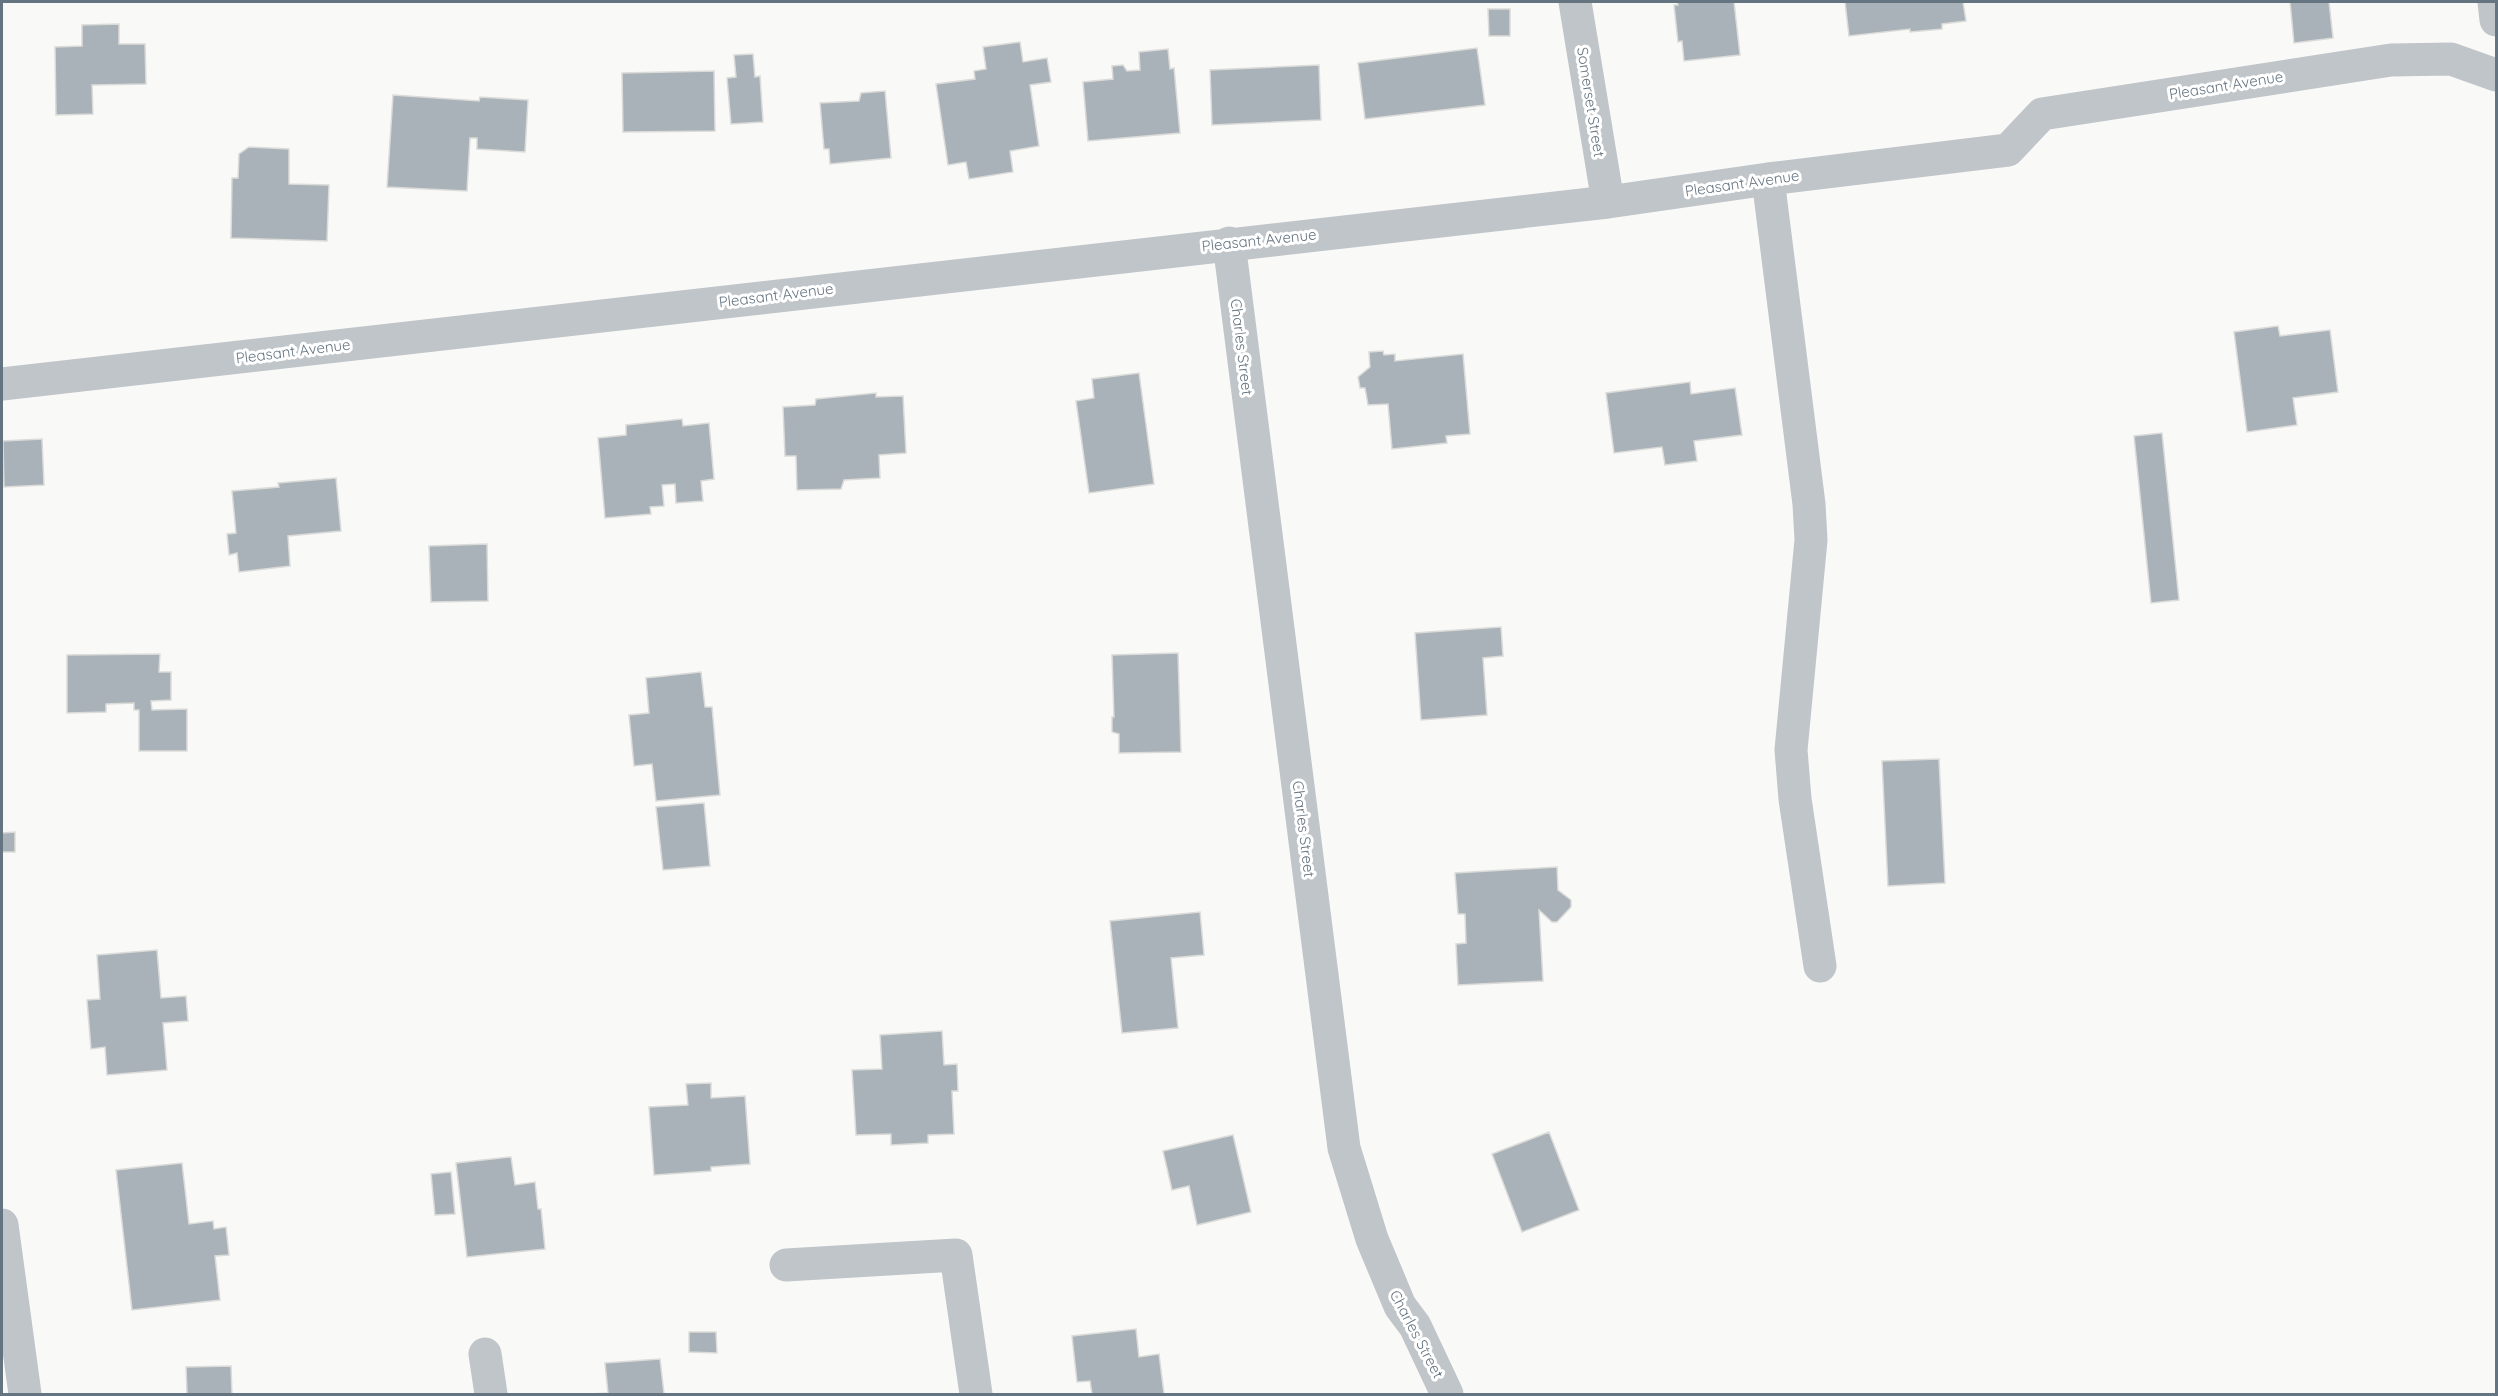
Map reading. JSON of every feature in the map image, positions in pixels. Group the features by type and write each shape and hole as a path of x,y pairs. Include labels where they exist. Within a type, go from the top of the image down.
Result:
{"street":[{"name":"Somerset Street","path":"1575,2 1608,202"},
{"path":"2494,2 2496,20"},
{"name":"Pleasant Avenue","path":"2,384 1229,243 1608,202 1768,179 2008,150 2042,114 2391,60 2451,59 2496,75"},
{"path":"1768,179 1809,504 1811,540 1791,750 1794,799 1820,966"},
{"name":"Charles Street","path":"1229,243 1344,1148 1372,1239 1396,1297 1415,1326 1447,1395"},
{"path":"2,1225 25,1395"},
{"path":"786,1265 956,1255 976,1395"},
{"path":"485,1354 491,1395"}],"building":[{"path":"1677,2 1734,2 1740,55 1684,61 1682,41 1678,42 1674,5 1678,5"},
{"path":"1845,2 1963,2 1966,21 1942,24 1942,29 1910,32 1910,29 1849,36"},
{"path":"2290,2 2329,2 2333,38 2294,43"},
{"path":"1488,9 1510,9 1510,36 1489,36"},
{"path":"119,24 119,44 145,44 146,84 92,85 93,114 56,115 55,47 82,46 82,25"},
{"path":"1020,42 1023,62 1047,58 1051,82 1030,85 1039,146 1010,151 1013,172 969,179 966,162 948,165 936,84 975,79 974,71 986,69 983,47"},
{"path":"1477,48 1485,105 1365,119 1358,63"},
{"path":"1168,49 1170,69 1174,68 1180,133 1088,141 1083,82 1113,79 1112,66 1123,65 1127,71 1140,70 1139,52"},
{"path":"753,54 755,77 760,76 763,122 731,124 727,78 736,77 734,55"},
{"path":"1319,65 1321,120 1212,125 1210,70"},
{"path":"714,71 715,131 623,132 622,73"},
{"path":"885,91 891,158 830,164 829,149 824,149 820,103 859,101 861,93"},
{"path":"393,95 479,101 480,97 528,100 525,152 477,149 477,138 470,138 467,191 387,187"},
{"path":"249,147 289,149 289,184 329,185 327,241 231,238 232,178 238,178 239,154"},
{"path":"2278,326 2280,336 2330,330 2338,392 2293,398 2297,425 2247,432 2234,332"},
{"path":"1383,351 1384,355 1395,354 1395,361 1463,354 1470,434 1446,436 1447,443 1392,449 1388,404 1368,405 1365,388 1360,388 1358,377 1370,367 1369,352"},
{"path":"1139,373 1154,484 1089,493 1076,401 1094,398 1092,379"},
{"path":"1690,382 1691,394 1735,388 1742,435 1694,441 1697,461 1665,465 1662,447 1614,453 1606,393"},
{"path":"876,393 876,397 903,396 906,453 879,455 880,478 844,480 841,489 797,490 796,456 785,456 783,407 815,405 816,399"},
{"path":"682,419 683,426 709,423 714,479 701,481 703,501 676,503 675,484 662,485 664,506 650,507 651,514 605,518 598,438 626,435 626,425"},
{"path":"2162,433 2179,600 2151,603 2134,436"},
{"path":"42,439 44,485 4,487 3,441"},
{"path":"336,478 341,531 288,536 290,566 239,572 237,553 229,555 227,534 236,533 232,491 279,487 278,483"},
{"path":"487,544 488,601 431,602 429,546"},
{"path":"1501,627 1503,656 1483,658 1487,715 1421,720 1415,633"},
{"path":"1178,653 1181,752 1119,753 1119,734 1112,732 1112,717 1114,717 1112,655"},
{"path":"160,654 159,672 171,672 171,700 151,701 152,710 187,709 187,751 139,751 139,710 134,710 134,703 106,704 106,712 67,713 67,655"},
{"path":"701,672 705,707 712,707 720,795 656,801 652,764 634,766 629,715 649,713 646,678"},
{"path":"1939,759 1945,883 1888,886 1882,761"},
{"path":"704,803 710,866 663,870 656,807"},
{"path":"15,832 15,852 2,852 2,833"},
{"path":"1557,867 1558,890 1571,900 1571,907 1557,922 1552,922 1539,910 1543,981 1458,985 1456,944 1466,943 1465,914 1458,914 1455,873"},
{"path":"1200,912 1204,955 1171,958 1178,1028 1122,1033 1110,921"},
{"path":"157,950 161,998 186,996 188,1021 163,1023 167,1070 107,1075 105,1047 91,1049 87,1000 100,999 97,955"},
{"path":"942,1031 944,1065 957,1064 958,1091 952,1091 954,1134 928,1135 928,1143 891,1145 891,1134 856,1135 852,1070 882,1069 880,1035"},
{"path":"711,1083 711,1098 745,1096 750,1164 711,1167 711,1171 654,1175 649,1107 688,1105 686,1084"},
{"path":"1549,1132 1579,1210 1522,1232 1492,1154"},
{"path":"1233,1135 1251,1212 1197,1225 1189,1186 1172,1190 1163,1151"},
{"path":"511,1157 515,1185 535,1182 538,1209 541,1209 545,1249 467,1257 456,1163"},
{"path":"182,1163 189,1224 213,1221 214,1229 226,1227 229,1255 215,1256 220,1300 132,1310 116,1170"},
{"path":"451,1172 455,1214 435,1215 431,1174"},
{"path":"1136,1329 1139,1357 1159,1354 1164,1394 1092,1394 1090,1381 1077,1382 1072,1336"},
{"path":"689,1332 716,1332 717,1353 689,1352"},
{"path":"660,1359 664,1394 591,1394 608,1393 605,1363"},
{"path":"231,1366 232,1394 187,1394 186,1367"}]}
